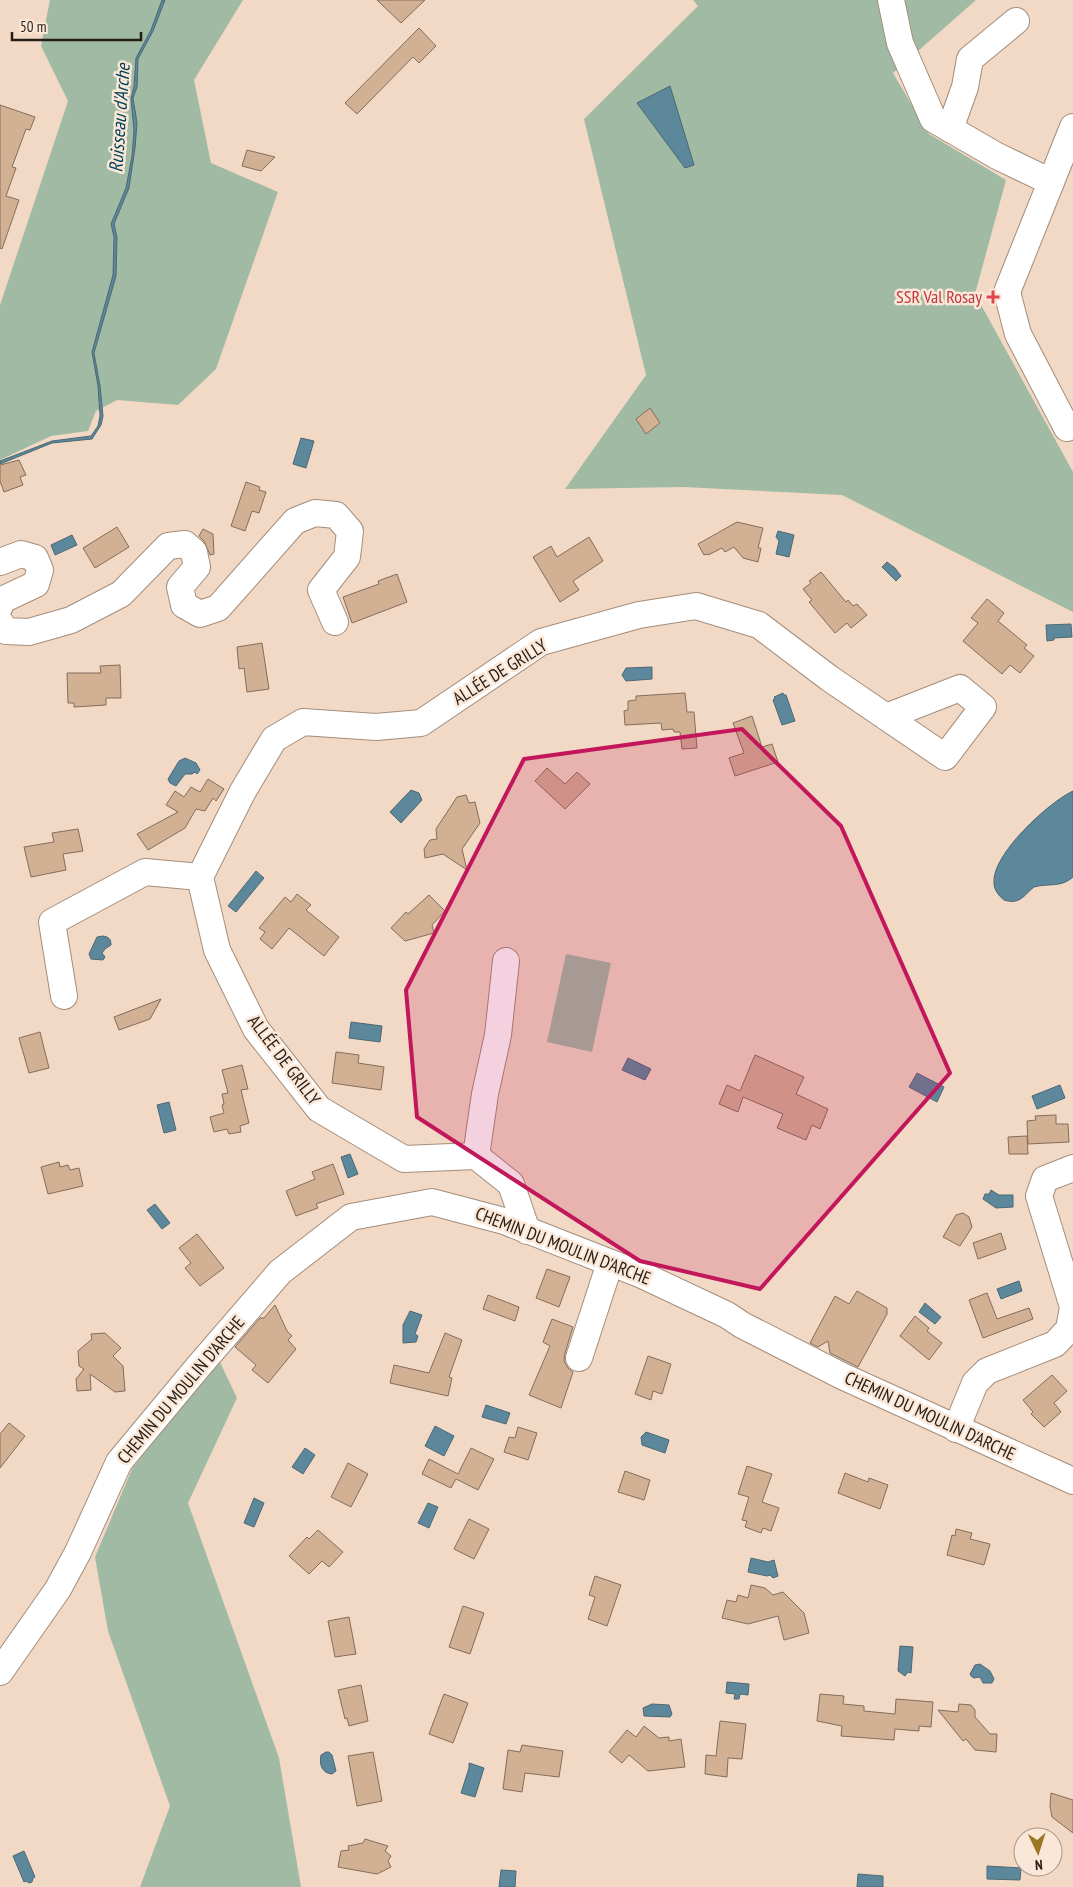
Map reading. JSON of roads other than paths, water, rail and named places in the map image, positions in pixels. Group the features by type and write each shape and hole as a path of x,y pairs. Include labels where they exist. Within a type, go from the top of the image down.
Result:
{"street":[{"path":"891,0 900,43 933,119 997,156 1051,182"},
{"path":"950,129 966,87 970,59 1016,21"},
{"path":"1071,427 1018,334 1007,292 1073,127"},
{"path":"0,622 6,631 28,632 71,620 121,594 168,546 185,544 194,552 197,566 180,586 184,605 200,614 218,608 295,521 315,513 336,515 350,531 347,557 321,590 335,622"},
{"path":"0,562 22,554 34,558 40,570 36,584 2,600 0,606"},
{"name":"ALLÉE DE GRILLY","path":"476,1156 404,1158 319,1109 256,1029 217,950 200,877 243,791 274,739 303,722 376,727 421,723 541,642 639,615 696,606 759,625 829,678 886,717"},
{"path":"64,996 52,922 146,872 200,877"},
{"path":"506,961 498,1035 485,1094 476,1156 511,1184 527,1231"},
{"path":"956,1429 975,1384 988,1371 1055,1344 1069,1328 1073,1307 1039,1196 1045,1179 1073,1168"},
{"name":"CHEMIN DU MOULIN D'ARCHE","path":"0,1672 58,1589 78,1552 119,1462 280,1272 351,1217 432,1202 486,1215 680,1292 842,1376 1073,1481"},
{"path":"579,1358 610,1263"}],"water":[{"path":"162,0 165,0 153,31 138,59 137,87 133,98 137,123 135,148 129,188 114,224 117,237 116,276 94,353 103,416 101,425 92,439 52,443 0,464 0,461 52,441 91,436 98,426 100,416 98,386 92,352 113,275 114,237 111,224 126,188 132,156 134,131 131,99 136,58 151,30"},
{"path":"670,86 694,165 685,168 637,103"},
{"path":"301,438 314,441 306,468 293,464"},
{"path":"778,531 794,535 789,557 776,554 779,541 776,537"},
{"path":"72,535 77,545 55,555 51,545"},
{"path":"887,562 901,576 896,581 882,567"},
{"path":"1071,624 1072,637 1054,638 1054,640 1047,641 1046,625"},
{"path":"652,667 652,679 626,681 622,675 626,668"},
{"path":"783,693 786,695 795,721 782,725 773,700 774,697"},
{"path":"185,758 196,763 200,770 197,774 195,772 185,774 176,786 170,783 168,779 179,761"},
{"path":"411,790 419,793 422,800 401,823 390,812"},
{"path":"1073,791 1073,877 1064,883 1034,887 1018,900 1004,900 997,893 994,883 996,871 1002,858 1023,831 1050,806"},
{"path":"256,871 264,878 236,912 228,906"},
{"path":"97,937 107,937 111,943 102,953 105,957 103,960 91,959 89,954"},
{"path":"351,1022 382,1026 380,1042 349,1038"},
{"path":"628,1058 651,1069 645,1080 622,1070"},
{"path":"917,1073 944,1087 937,1102 909,1087"},
{"path":"1060,1085 1065,1098 1037,1109 1032,1096"},
{"path":"169,1102 176,1130 164,1133 157,1105"},
{"path":"350,1154 358,1174 348,1178 341,1157"},
{"path":"991,1190 999,1195 1013,1195 1013,1207 996,1208 983,1199 985,1194 989,1194"},
{"path":"155,1204 170,1223 162,1229 147,1210"},
{"path":"1019,1281 1022,1291 1001,1299 997,1289"},
{"path":"925,1303 941,1317 935,1324 919,1312"},
{"path":"410,1311 422,1315 415,1334 418,1336 416,1342 403,1343 403,1325"},
{"path":"486,1405 510,1413 506,1424 482,1417"},
{"path":"435,1426 454,1436 444,1456 425,1446"},
{"path":"646,1432 669,1440 665,1453 642,1445 641,1437"},
{"path":"305,1448 315,1455 303,1474 292,1467"},
{"path":"254,1498 264,1503 254,1527 244,1523"},
{"path":"428,1503 438,1507 429,1528 418,1523"},
{"path":"751,1558 768,1562 774,1560 778,1576 773,1578 770,1575 748,1572"},
{"path":"900,1646 913,1647 911,1673 908,1672 905,1676 898,1671"},
{"path":"980,1664 990,1671 994,1679 992,1683 983,1683 980,1677 974,1678 971,1676 970,1674 975,1665"},
{"path":"727,1682 749,1684 748,1695 740,1694 739,1699 734,1699 735,1694 726,1693"},
{"path":"652,1704 669,1705 672,1714 670,1717 644,1716 643,1708"},
{"path":"326,1752 332,1755 336,1771 332,1774 324,1770 320,1762 321,1755"},
{"path":"469,1763 484,1768 475,1797 461,1793"},
{"path":"24,1851 35,1877 29,1883 24,1882 13,1856"},
{"path":"987,1866 1013,1868 1013,1877 1020,1877 1020,1880 987,1879"},
{"path":"501,1870 516,1871 515,1887 499,1887"},
{"path":"858,1874 883,1876 883,1887 857,1887"}],"place":[{"name":"SSR Val Rosay","path":"993,297"}],"water label":[{"name":"Ruisseau d'Arche","path":"119,118"}]}
